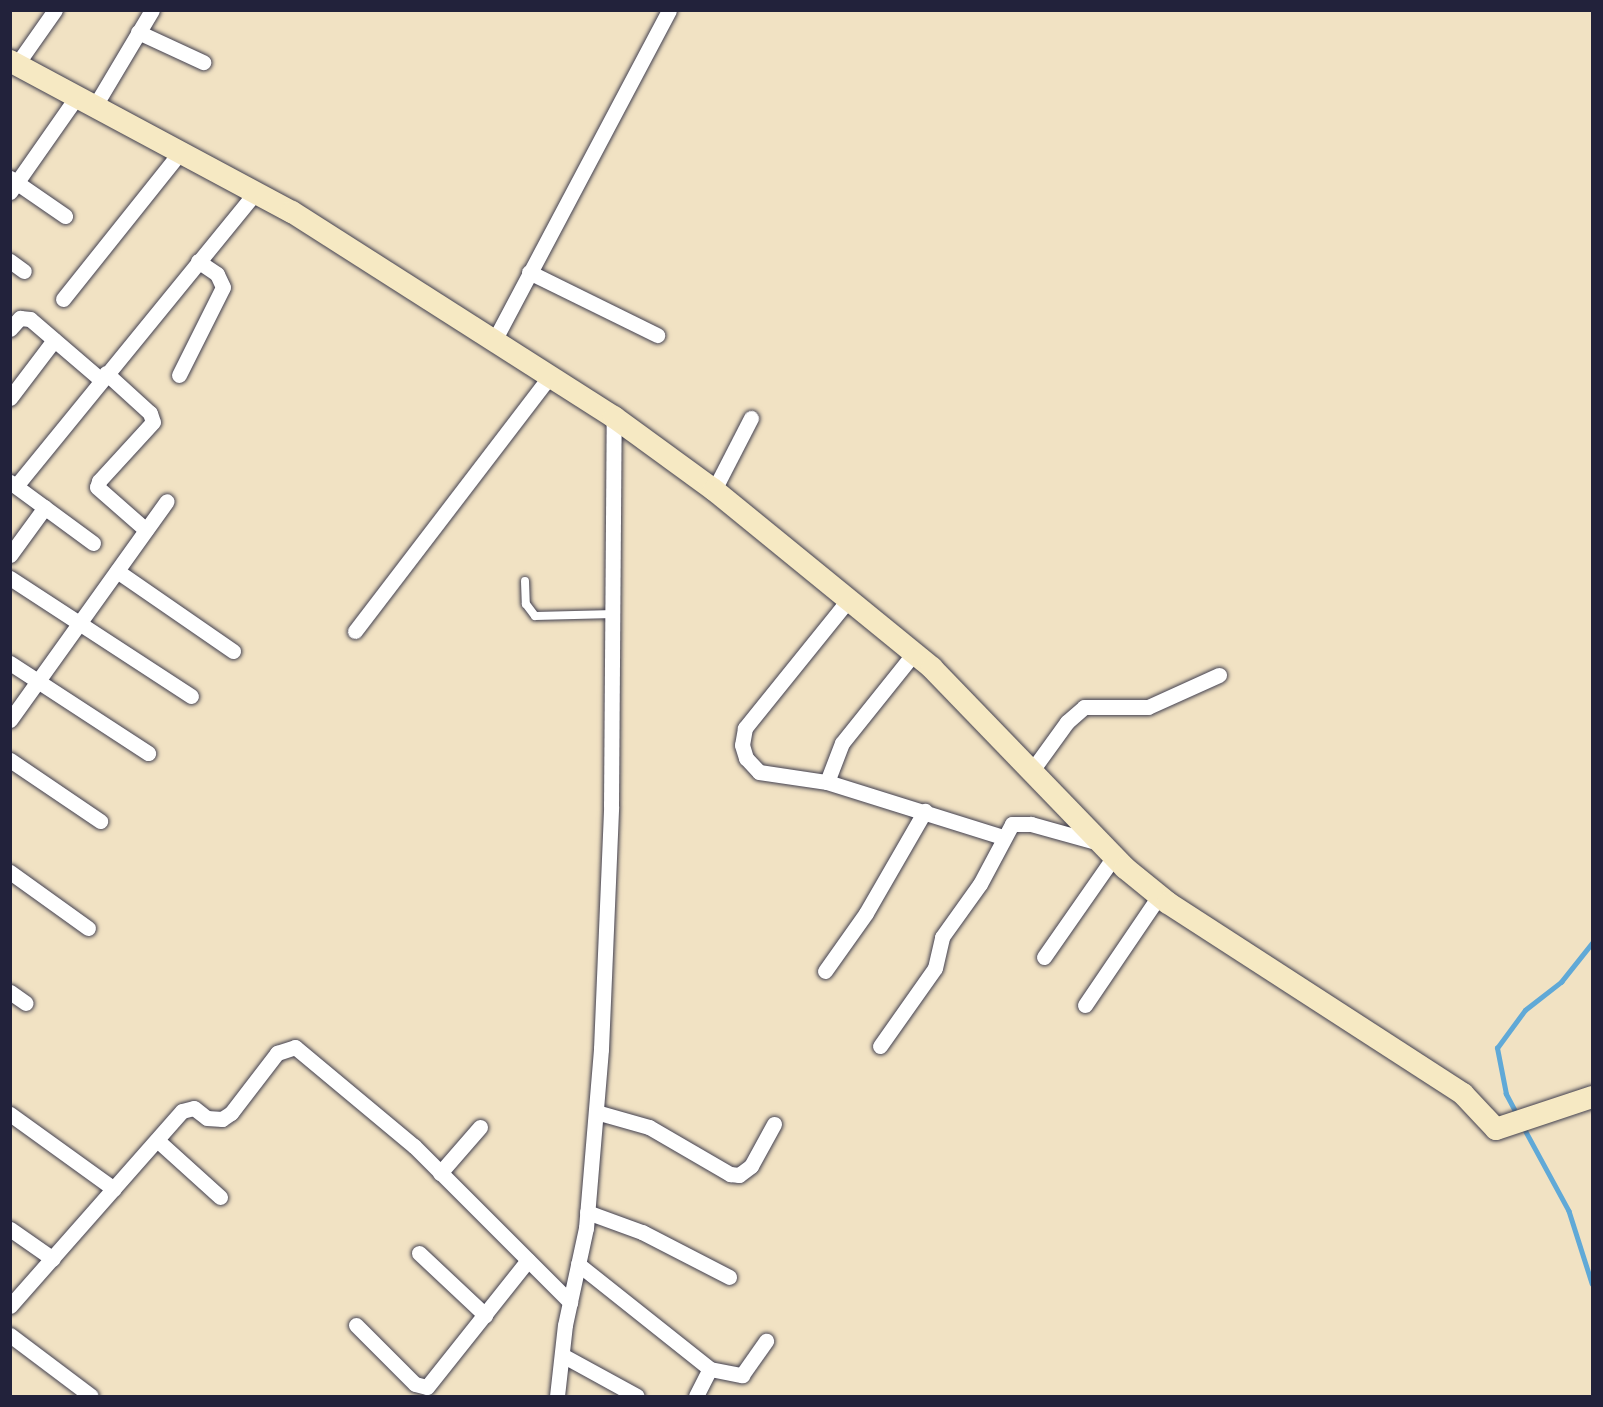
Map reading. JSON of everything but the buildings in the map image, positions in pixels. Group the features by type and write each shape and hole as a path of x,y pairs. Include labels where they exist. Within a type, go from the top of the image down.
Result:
{"street":[{"path":"55,10 14,62 182,150 255,192 495,339 614,417 714,490 914,653 1033,769 1106,851 1159,896 1463,1094 1496,1129 1510,1128 1593,1097"},
{"path":"64,216 13,184 87,100 152,10"},
{"path":"495,339 669,10"},
{"path":"138,32 203,62"},
{"path":"63,299 182,150"},
{"path":"93,543 13,484 255,192"},
{"path":"10,261 24,271"},
{"path":"179,375 223,287 217,274 198,261"},
{"path":"529,272 657,335"},
{"path":"10,328 20,318 26,317 150,413 153,422 99,481 97,487 146,530"},
{"path":"10,398 54,340"},
{"path":"355,632 551,375"},
{"path":"557,1396 570,1302 587,1212 597,1112 607,931 614,614 614,417"},
{"path":"714,490 751,418"},
{"path":"10,720 167,501"},
{"path":"10,555 45,507"},
{"path":"117,571 233,651"},
{"path":"10,578 191,696"},
{"path":"849,599 759,707 742,737 746,758 759,772 827,782 1003,837"},
{"path":"827,782 842,743 914,653"},
{"path":"10,663 148,753"},
{"path":"1033,769 1067,722 1084,707 1148,707 1219,675"},
{"path":"10,760 100,821"},
{"path":"825,971 866,913 925,812"},
{"path":"880,1046 935,968 942,937 980,884 1003,837 1012,824 1020,823 1106,851"},
{"path":"1044,957 1106,851"},
{"path":"10,872 88,928"},
{"path":"1085,1005 1159,896"},
{"path":"10,992 26,1003"},
{"path":"10,1306 188,1108 199,1110 213,1120 231,1113 277,1053 295,1047 414,1146 570,1302"},
{"path":"597,1112 649,1127 730,1174 739,1175 751,1166 774,1124"},
{"path":"10,1114 114,1189"},
{"path":"440,1173 480,1127"},
{"path":"157,1140 220,1197"},
{"path":"587,1212 642,1232 729,1277"},
{"path":"10,1229 53,1259"},
{"path":"419,1253 485,1315"},
{"path":"356,1325 415,1384 427,1387 528,1260"},
{"path":"578,1264 710,1369 742,1375 766,1341"},
{"path":"10,1335 91,1396"},
{"path":"562,1355 628,1394"},
{"path":"696,1396 710,1369"}],"lane":[{"path":"525,581 526,604 535,616 614,614"}],"waterway":[{"path":"1517,1115 1506,1094 1497,1048 1525,1010 1561,982 1592,943"},
{"path":"1524,1128 1569,1211 1592,1283"}]}
